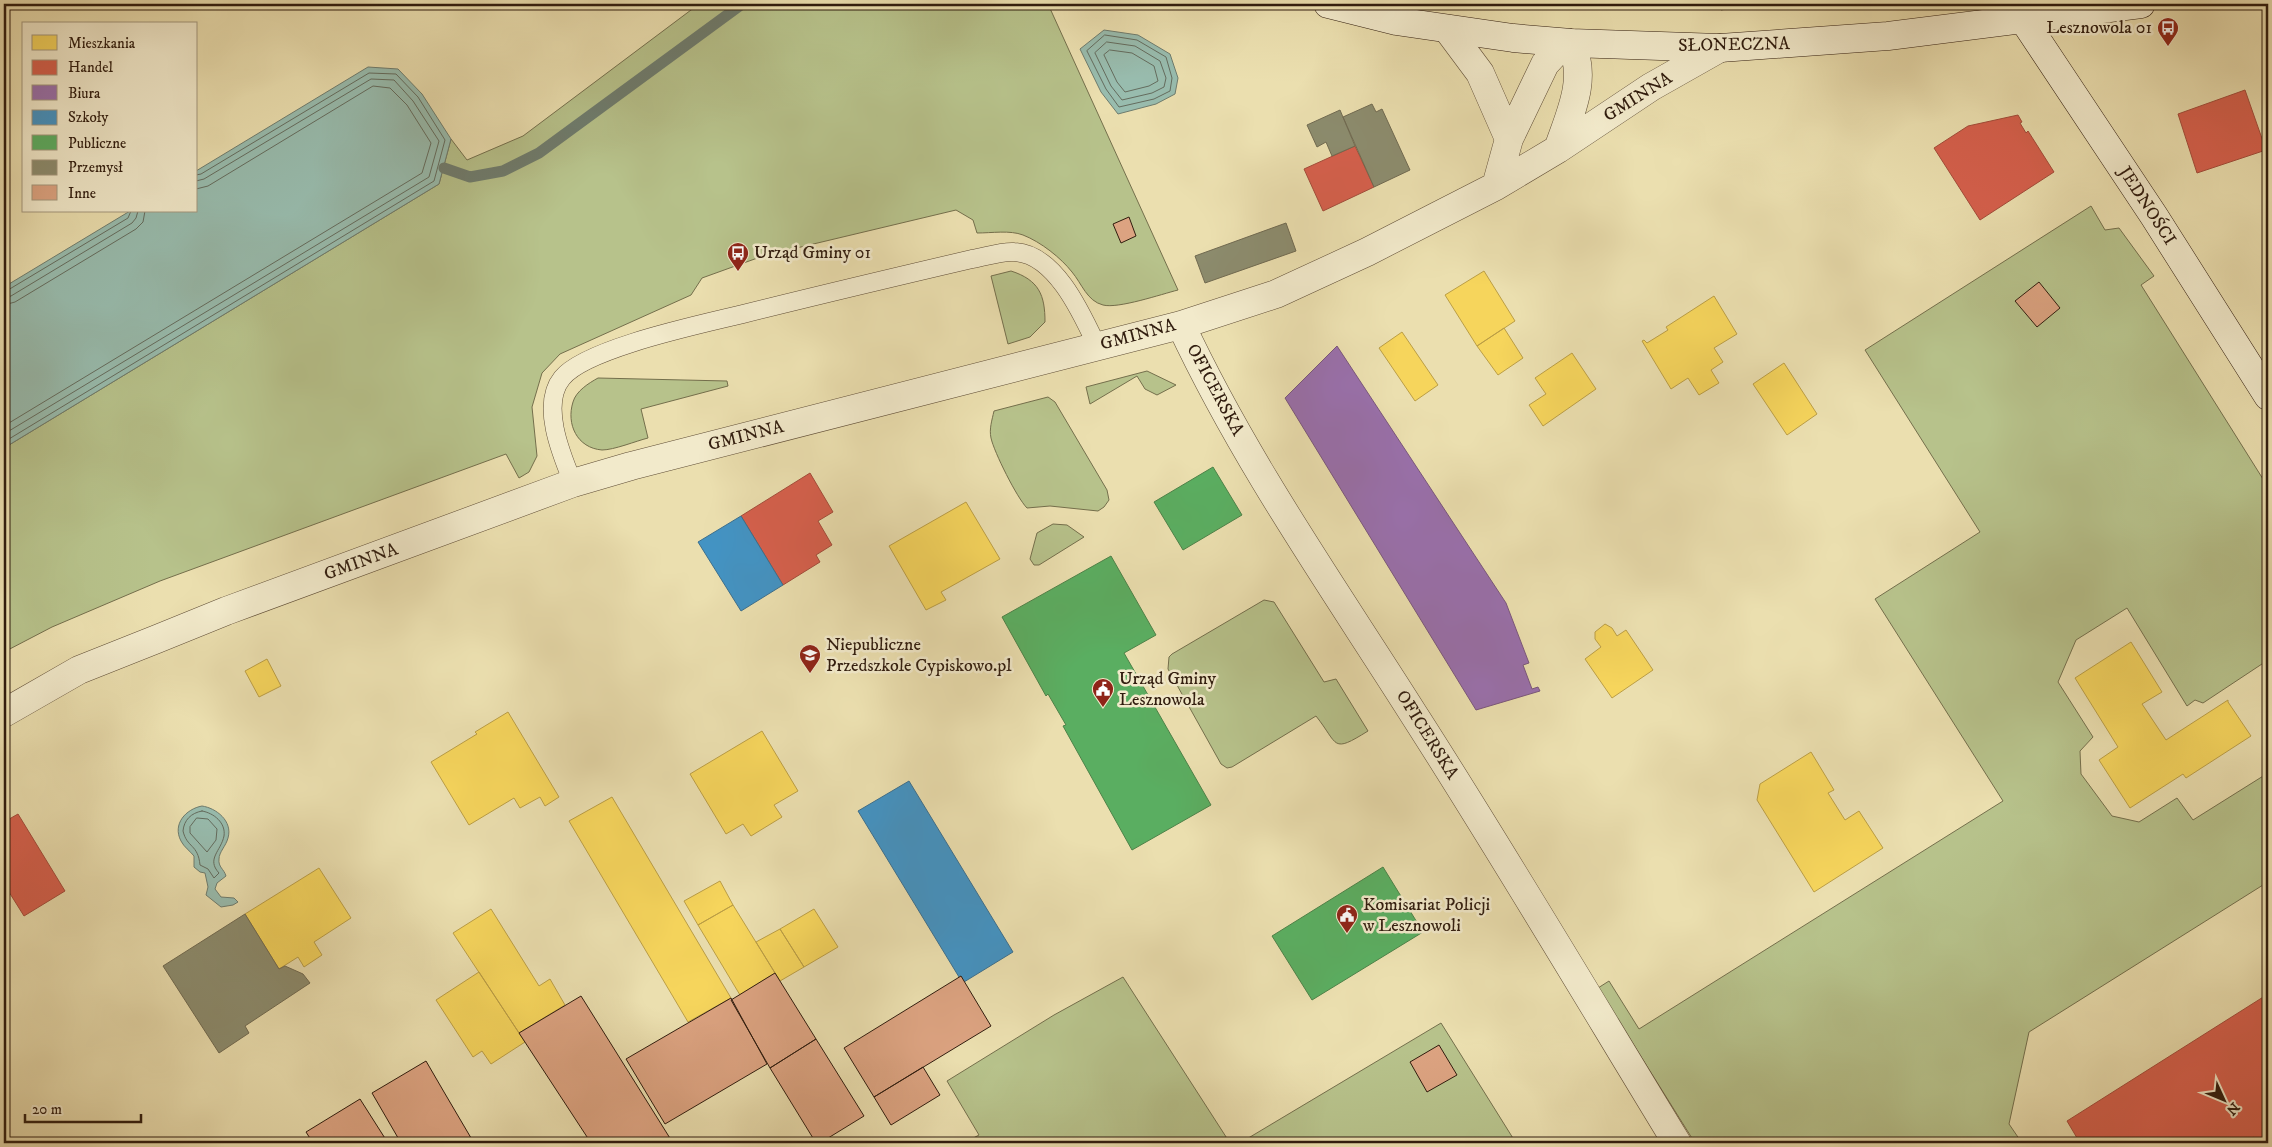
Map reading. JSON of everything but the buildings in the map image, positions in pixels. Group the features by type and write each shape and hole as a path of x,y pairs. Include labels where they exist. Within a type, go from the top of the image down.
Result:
{"street":[{"name":"SŁONECZNA","path":"1328,4 1396,21 1448,30 1571,43 1720,48 1888,36 2141,4"},
{"name":"JEDNOŚCI","path":"2023,19 2154,216 2268,396"},
{"path":"1448,30 1480,73 1509,139"},
{"path":"1505,181 1509,139 1545,64 1556,52 1571,43"},
{"name":"GMINNA","path":"1558,149 1575,100 1579,69 1577,55 1571,43"},
{"name":"GMINNA","path":"4,713 79,670 148,642 226,611 573,483 631,466 1180,325 1276,294 1367,252 1505,181 1558,149 1651,87 1720,48"},
{"name":"OFICERSKA","path":"1180,325 1206,378 1289,520 1530,898 1677,1143"}],"lane":[{"path":"573,483 557,446 553,406 555,392 562,378 586,362 606,352 672,331 952,264 1013,252 1028,255 1051,269 1086,322 1097,346"}],"green space":[{"path":"699,4 1048,4 1178,290 1119,305 1110,306 1097,303 1085,292 1067,267 1044,246 1018,233 977,233 973,220 956,210 763,256 702,278 691,295 560,354 542,373 532,407 537,456 529,472 519,478 506,454 160,581 52,627 4,652 4,448 439,184 451,139 467,160 523,136"},
{"path":"1566,4 1664,4 1664,9 1578,6"},
{"path":"1720,4 1755,4 1721,10"},
{"path":"2091,206 2105,230 2119,228 2154,276 2141,285 2268,487 2268,660 2203,703 2195,700 2187,706 2127,608 2076,640 2058,682 2093,737 2080,751 2081,774 2112,816 2139,822 2177,798 2193,820 2268,773 2268,892 2263,885 2029,1032 2009,1124 2022,1143 1695,1143 1598,988 1609,981 1639,1029 2003,801 1875,599 1980,532 1865,350"},
{"path":"1011,271 1028,279 1042,296 1045,322 1030,337 1008,344 991,276"},
{"path":"1147,371 1176,385 1157,395 1145,389 1137,376 1090,404 1086,387"},
{"path":"598,378 727,381 728,386 641,409 648,438 602,450 586,445 580,440 571,418 573,402 577,394"},
{"path":"1048,397 1055,402 1107,490 1109,500 1098,511 1050,506 1027,508 1012,485 996,453 990,435 994,411"},
{"path":"1053,524 1067,525 1084,537 1039,565 1034,565 1030,559 1037,533"},
{"path":"1264,600 1274,602 1324,682 1336,679 1368,731 1348,742 1337,743 1316,716 1232,767 1227,768 1221,764 1168,669 1169,657"},
{"path":"1123,977 1230,1143 964,1143 979,1135 947,1081 1054,1015"},
{"path":"1441,1023 1516,1143 1240,1143"}],"water":[{"path":"1104,30 1138,35 1170,54 1178,78 1175,94 1156,104 1118,114 1101,92 1080,49"},
{"path":"368,67 398,69 422,94 451,139 439,184 4,448 4,287 128,212 198,212 198,170"},
{"path":"202,806 213,809 222,816 228,826 228,838 219,859 219,864 226,876 217,883 215,889 221,897 234,898 238,902 233,905 221,907 206,895 208,887 205,873 200,872 194,867 194,856 182,843 179,835 179,823 182,818 191,810"}],"waterway":[{"path":"444,168 470,177 503,171 539,153 742,4"}],"place":[{"name":"Lesznowola 01","path":"2168,47"},
{"name":"Urząd Gminy 01","path":"738,272"},
{"name":"Niepubliczne Przedszkole Cypiskowo.pl","path":"810,674"},
{"name":"Urząd Gminy Lesznowola","path":"1103,708"},
{"name":"Komisariat Policji w Lesznowoli","path":"1347,934"}]}
